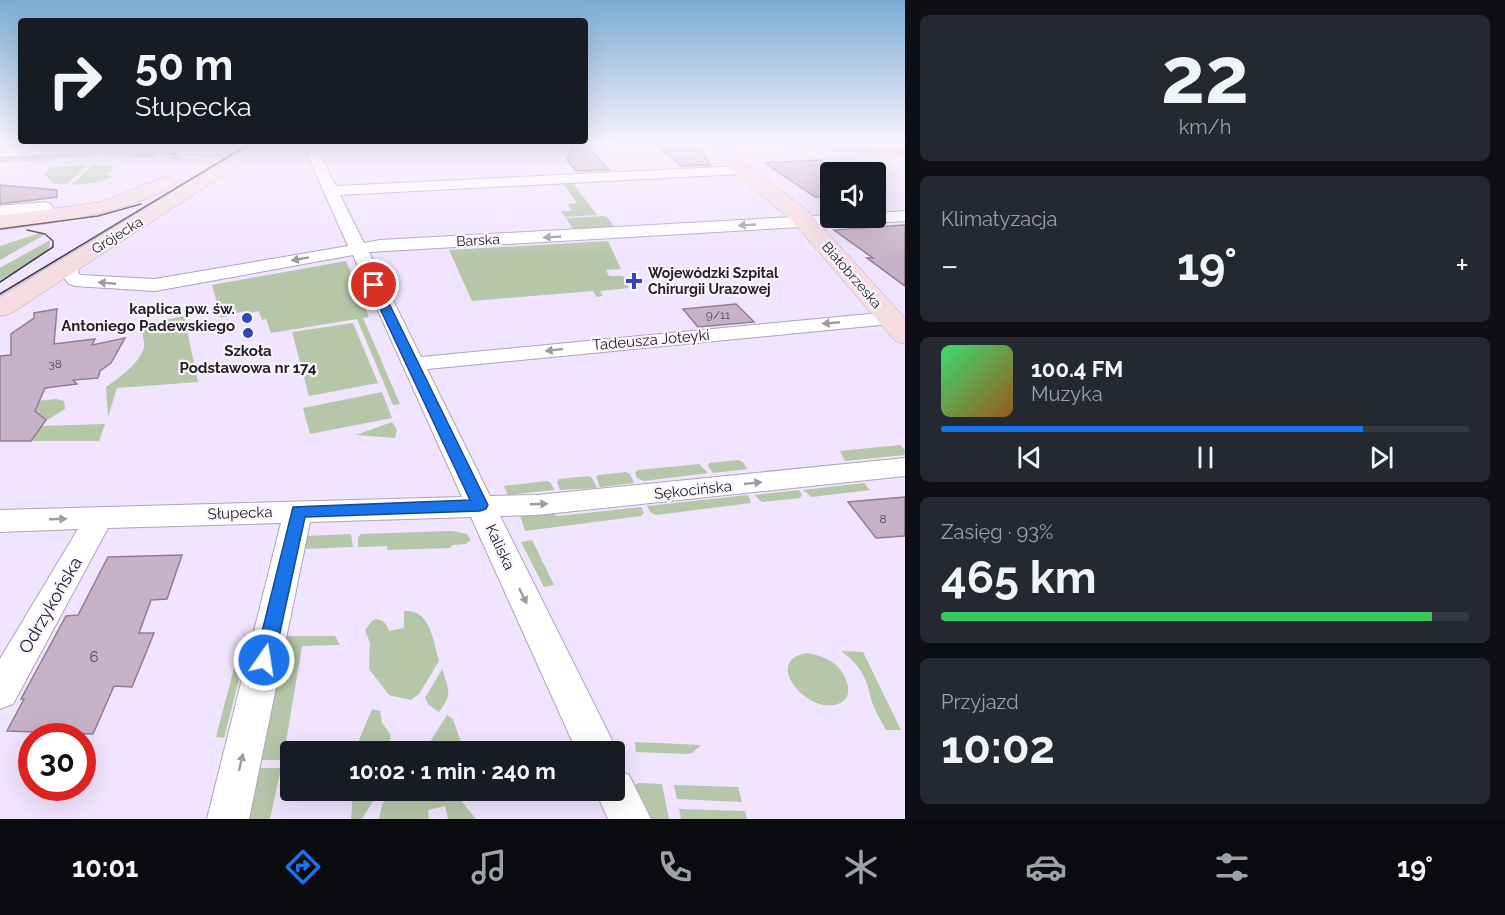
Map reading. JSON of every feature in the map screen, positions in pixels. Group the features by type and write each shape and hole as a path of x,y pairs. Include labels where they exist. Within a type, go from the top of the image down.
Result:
{"main road":[{"name":"Grójecka","path":"78,214 133,200 166,181"},
{"name":"Grójecka","path":"0,308 204,181"},
{"name":"Białobrzeska","path":"755,181 805,222 896,318"},
{"path":"0,224 45,212 78,214 113,220 119,226 115,237"}],"street":[{"name":"Kaliska","path":"327,181 592,741"},
{"path":"332,191 522,181"},
{"path":"0,211 45,212"},
{"name":"Barska","path":"72,264 69,273 75,280 155,285 357,248 905,216"},
{"name":"Tadeusza Joteyki","path":"412,364 896,318"},
{"name":"Sękocińska","path":"480,505 567,503 905,467"},
{"name":"Słupecka","path":"0,521 480,505"},
{"path":"228,819 298,511"},
{"name":"Odrzykońska","path":"0,692 99,518"},
{"path":"621,801 630,819"}],"green space":[{"path":"52,181 70,181 66,185"},
{"path":"75,181 102,181 100,182 71,185"},
{"path":"562,182 572,182 597,215 565,217 561,211 572,211 568,204 577,203"},
{"path":"607,217 614,227 573,229 566,218"},
{"path":"40,233 44,235 0,260 0,246"},
{"path":"50,240 49,248 43,254 0,280 0,268"},
{"path":"608,241 621,269 606,270 609,276 623,276 629,288 600,291 603,296 597,297 593,291 472,301 449,250"},
{"path":"346,261 369,317 363,318 400,404 393,405 357,319 271,333 266,319 262,320 259,311 245,314 241,312 221,318 212,285"},
{"path":"184,316 198,382 117,388 108,417 106,387 128,370 142,353 144,329 157,322"},
{"path":"353,323 378,383 309,396 292,332"},
{"path":"382,392 392,418 310,434 303,408"},
{"path":"56,399 64,401 65,409 44,422 45,419 41,416 0,405"},
{"path":"392,422 397,430 395,438 356,435"},
{"path":"105,424 99,441 31,441 42,426"},
{"path":"900,445 905,450 905,455 845,461 840,451"},
{"path":"737,460 743,462 747,469 713,473 708,466 709,463"},
{"path":"699,464 708,473 644,481 637,478 635,473 638,470"},
{"path":"626,472 630,474 634,483 600,487 596,477 598,475"},
{"path":"589,476 597,488 560,490 557,482 559,479"},
{"path":"547,481 551,483 554,490 508,495 504,486"},
{"path":"864,483 870,490 812,497 803,490"},
{"path":"799,490 802,495 800,498 762,502 754,495"},
{"path":"748,495 751,503 656,515 650,512 647,506"},
{"path":"641,507 644,513 641,516 525,531 519,512 543,510 559,516"},
{"path":"452,531 467,534 471,540 466,544 452,545 450,548 387,550 387,546 358,547 358,537 361,534"},
{"path":"351,534 353,547 303,549 305,538 308,536"},
{"path":"532,540 554,585 544,587 521,542"},
{"path":"404,611 420,615 425,621 439,661 419,694 411,700 389,695 369,669 370,643 365,630 373,620 383,622 389,631 404,628"},
{"path":"335,636 340,645 302,646 286,741 280,741 280,760 252,760 284,637"},
{"path":"841,651 863,652 901,730 886,730 874,707 861,672"},
{"path":"807,653 833,663 844,675 848,693 846,699 841,703 823,705 801,693 793,684 789,674 789,665 794,657"},
{"path":"234,668 242,668 224,738 216,737"},
{"path":"442,669 448,696 439,712 429,705 425,698"},
{"path":"372,709 380,711 382,723 391,735 390,741 359,740"},
{"path":"447,715 453,719 461,741 431,741"},
{"path":"635,742 701,745 692,753 687,754 636,752"},
{"path":"250,768 280,768 270,819 239,819"},
{"path":"639,783 662,784 669,819 652,819 635,785"},
{"path":"674,785 738,787 742,802 677,799"},
{"path":"352,801 373,801 362,819 351,819"},
{"path":"385,801 461,801 476,819 448,819 445,806 428,810 429,819 379,819"},
{"path":"679,809 745,811 747,819 681,819"}],"building":[{"path":"792,181 820,181 820,197 815,197"},
{"path":"0,185 57,190 57,197 0,204"},
{"path":"905,225 905,286 867,258 873,258 834,230"},
{"path":"736,304 754,322 698,327 683,309"},
{"path":"57,309 54,344 95,339 92,345 125,338 111,363 100,371 98,378 73,380 77,384 45,388 35,411 46,420 31,441 0,441 0,356 11,355 11,334 34,318 34,313"},
{"path":"905,497 905,536 876,538 848,502"},
{"path":"182,555 167,599 151,600 139,633 154,633 132,687 114,686 96,727 96,723 18,723 18,731 7,731 24,699 21,699 66,616 78,615 108,557"}],"tram line":[{"path":"0,294 187,181"},
{"path":"0,229 98,216 141,204"},
{"path":"0,282 53,247 53,241 45,234 27,230"}],"place":[{"name":"Wojewódzki Szpital Chirurgii Urazowej","path":"634,281"},
{"name":"kaplica pw. św. Antoniego Padewskiego","path":"247,318"},
{"name":"Szkoła Podstawowa nr 174","path":"248,333"}],"route":[{"path":"264,660 298,511 480,505 374,285"}]}
